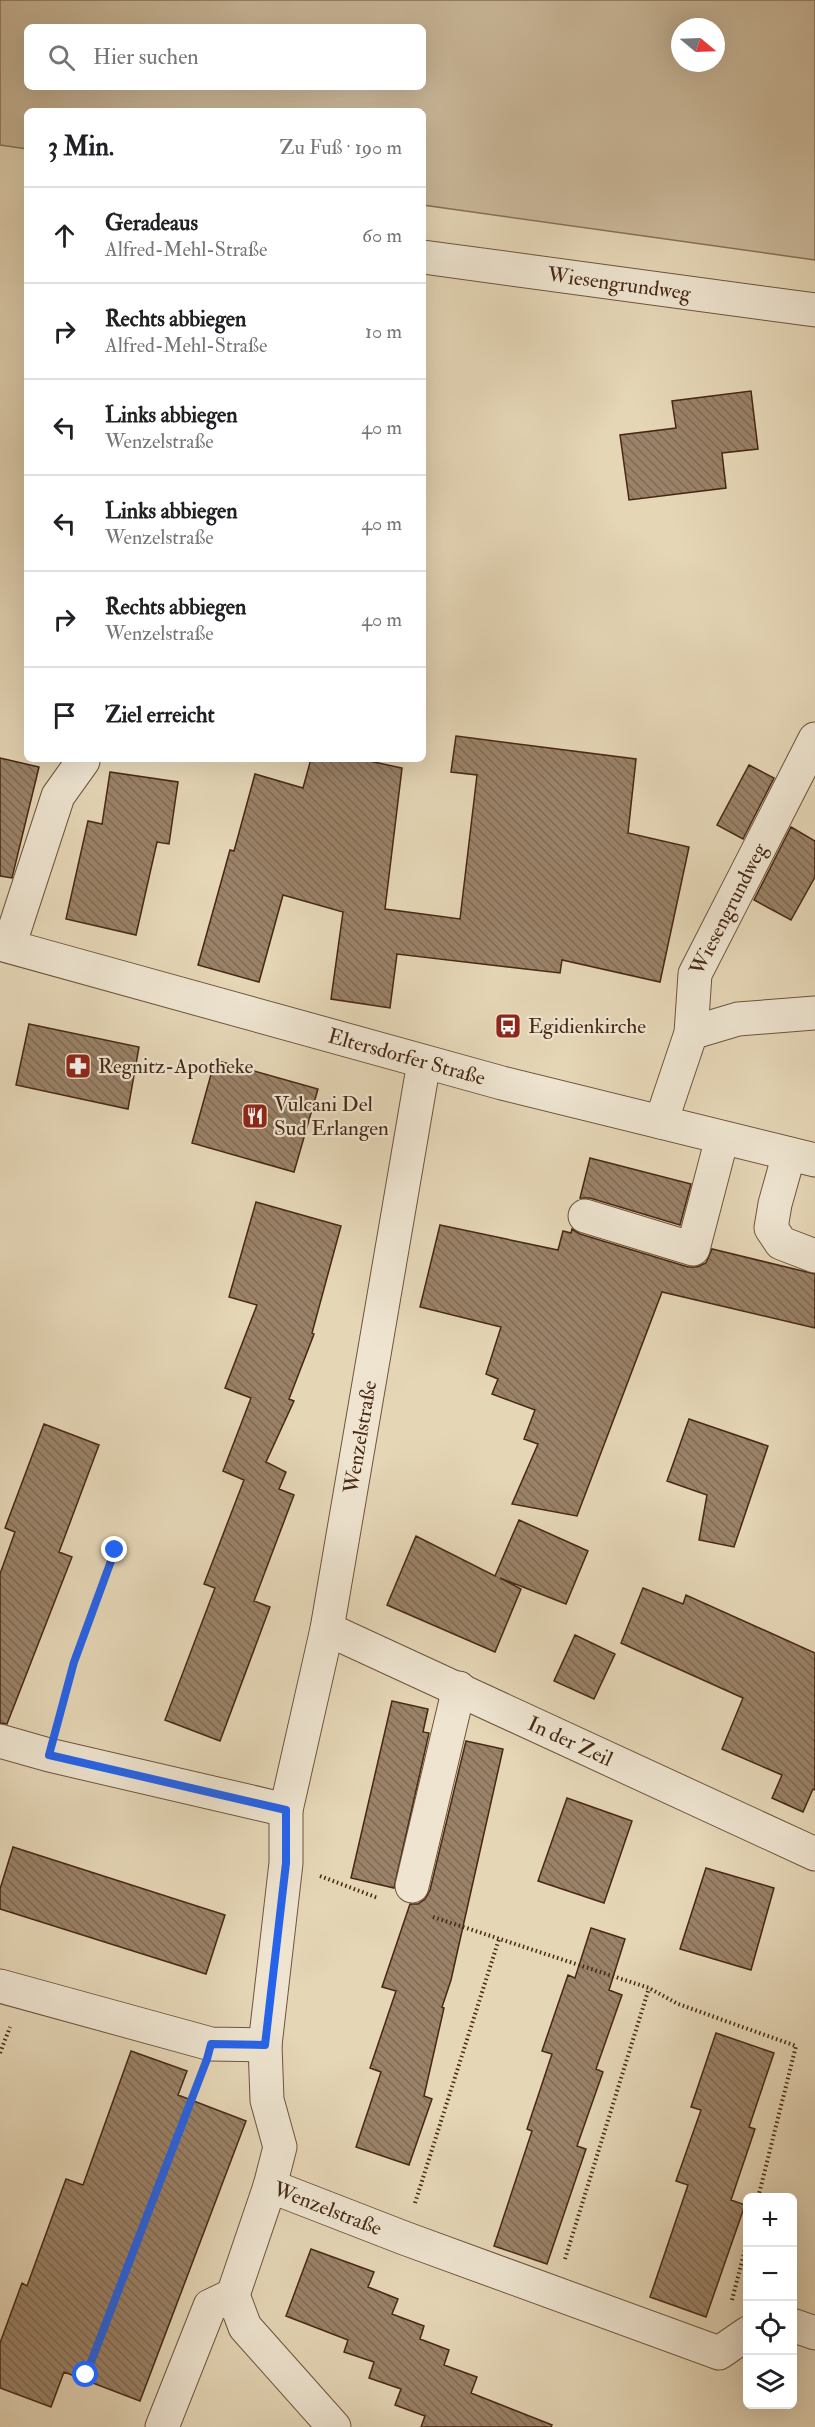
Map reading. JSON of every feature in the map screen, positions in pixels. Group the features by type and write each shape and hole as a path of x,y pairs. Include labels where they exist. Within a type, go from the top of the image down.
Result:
{"street":[{"name":"Wiesengrundweg","path":"426,257 815,310"},
{"name":"Wiesengrundweg","path":"661,1122 692,1033 695,974 815,740"},
{"path":"5,945 58,796 82,762"},
{"name":"Eltersdorfer Straße","path":"5,945 424,1062 802,1157"},
{"path":"692,1033 738,1019 815,1013"},
{"name":"Wenzelstraße","path":"424,1062 327,1629 286,1810 286,1863 265,2045 267,2100 280,2146 270,2186 554,2294 719,2353"},
{"path":"585,1216 693,1249 722,1138"},
{"path":"802,1157 775,1204 771,1228 781,1243 815,1256"},
{"name":"In der Zeil","path":"327,1629 815,1854"},
{"path":"398,1893 459,1688"},
{"path":"0,1741 49,1755 286,1810"},
{"path":"0,1986 211,2044 265,2045"},
{"path":"270,2186 233,2295 244,2327 334,2427"},
{"path":"162,2427 210,2306 233,2295"},
{"path":"797,2327 815,2332"},
{"path":"719,2353 743,2336"}],"path":[{"path":"49,1755 74,1662 115,1550"},
{"path":"286,1863 398,1893"},
{"path":"427,1915 649,1988 678,2004 796,2046 759,2193"},
{"name":"Wenzelstraße","path":"404,2238 499,1939"},
{"path":"554,2294 649,1988"},
{"path":"86,2375 211,2044"},
{"path":"719,2353 745,2247"}],"shaded area":[{"path":"0,0 815,0 815,260 426,205 426,108 24,108 24,149 0,145"}],"building":[{"path":"751,391 758,449 722,453 726,488 629,500 620,435 676,428 672,401"},
{"path":"456,736 636,759 628,833 689,847 660,982 562,960 560,973 397,954 390,1008 331,999 343,912 283,895 259,982 198,965 230,850 234,851 255,774 303,788 310,762 374,762 402,768 385,909 460,919 477,775 451,772"},
{"path":"0,758 39,767 12,878 0,876"},
{"path":"749,765 774,778 743,839 717,825"},
{"path":"110,772 178,782 169,844 157,842 136,935 66,919 88,821 102,824"},
{"path":"791,827 815,841 815,877 791,920 754,900"},
{"name":"Regnitz-Apotheke","path":"29,1024 139,1047 128,1109 16,1085"},
{"name":"Vulcani Del Sud Erlangen","path":"215,1060 318,1089 294,1172 192,1143"},
{"path":"590,1158 691,1184 680,1225 590,1198 580,1198"},
{"path":"256,1202 341,1226 312,1333 314,1334 289,1399 294,1401 266,1462 286,1472 279,1489 294,1495 254,1601 270,1607 220,1741 165,1720 215,1588 204,1584 244,1480 223,1471 251,1398 225,1388 257,1305 229,1297"},
{"path":"440,1225 558,1250 563,1231 571,1233 572,1229 580,1234 688,1267 697,1267 706,1263 712,1249 815,1274 815,1328 662,1292 577,1516 512,1504 538,1444 524,1439 535,1410 492,1394 498,1379 486,1374 501,1327 420,1307"},
{"path":"689,1419 768,1446 734,1547 699,1540 707,1495 667,1481"},
{"path":"44,1424 99,1445 59,1552 72,1557 7,1724 0,1723 0,1574 15,1532 5,1528"},
{"path":"519,1520 588,1551 566,1604 500,1578 521,1589 495,1652 387,1605 416,1536 495,1576"},
{"path":"643,1588 683,1604 686,1595 815,1653 815,1790 813,1789 803,1812 772,1798 782,1775 722,1749 743,1698 621,1643"},
{"path":"575,1635 615,1654 594,1699 554,1681"},
{"path":"392,1701 428,1709 423,1732 429,1733 394,1888 351,1878"},
{"path":"466,1741 503,1749 451,1980 442,2007 444,2008 424,2096 432,2099 409,2165 356,2147 381,2072 370,2068 396,1991 382,1987 410,1904 418,1904 425,1899 430,1890"},
{"path":"567,1798 632,1821 604,1903 538,1881"},
{"path":"13,1847 225,1915 206,1974 0,1909 0,1889"},
{"path":"706,1868 774,1888 751,1970 680,1949"},
{"path":"591,1928 625,1939 609,1990 622,1995 596,2069 603,2072 577,2146 586,2149 547,2264 494,2246 532,2131 527,2129 552,2054 542,2051 568,1975 575,1978"},
{"path":"716,2033 774,2053 749,2127 755,2129 731,2200 743,2204 743,2211 706,2317 650,2297 688,2185 676,2181 701,2110 691,2107"},
{"path":"131,2051 187,2071 178,2095 246,2121 140,2401 64,2372 51,2407 0,2388 0,2343 22,2283 27,2286 66,2179 83,2185"},
{"path":"311,2249 374,2272 368,2287 398,2299 392,2314 424,2326 420,2339 449,2350 444,2365 477,2377 471,2393 552,2425 551,2427 421,2427 425,2416 395,2405 401,2389 369,2378 374,2362 344,2352 348,2340 286,2316"}],"place":[{"name":"Egidienkirche","path":"508,1026"},
{"name":"Regnitz-Apotheke","path":"78,1066"},
{"name":"Vulcani Del Sud Erlangen","path":"255,1116"}],"route":[{"path":"86,2375 211,2044 265,2045 286,1863 286,1810 49,1755 74,1662 115,1550"}]}
